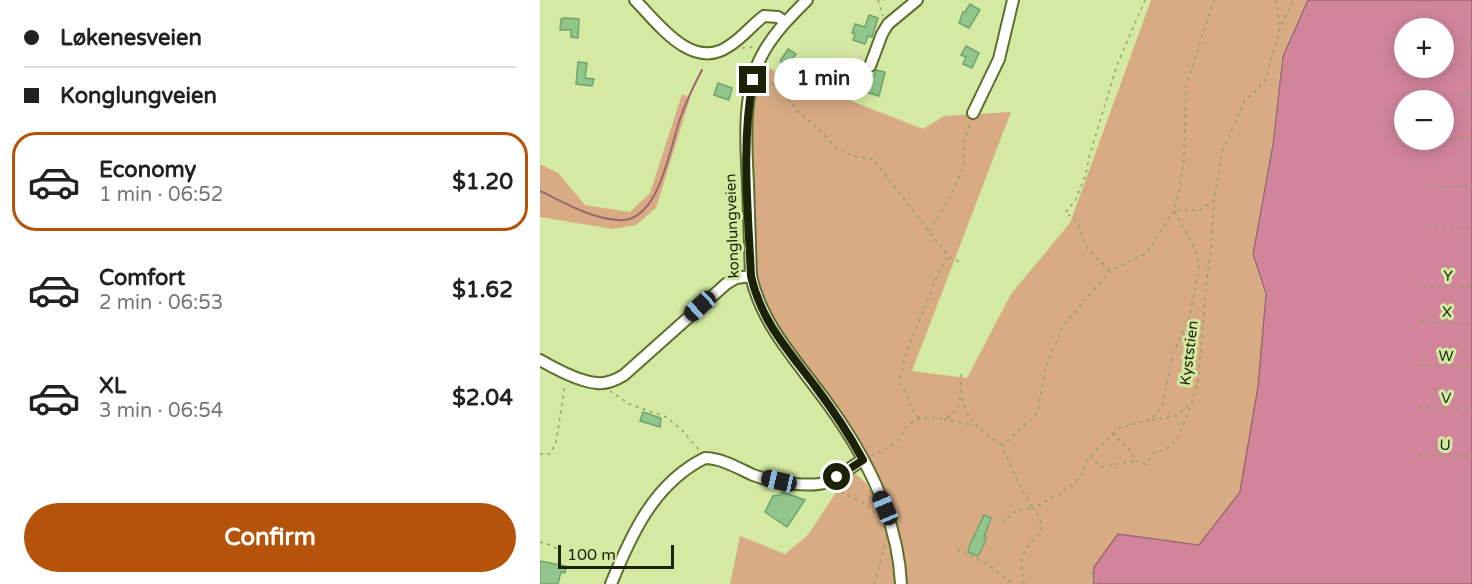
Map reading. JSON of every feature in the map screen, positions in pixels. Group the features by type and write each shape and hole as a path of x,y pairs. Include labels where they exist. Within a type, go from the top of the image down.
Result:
{"street":[{"path":"635,0 679,43 689,50 700,53 710,54 729,47 764,16 778,17 785,22"},
{"name":"konglungveien","path":"807,0 770,41 760,59 753,80 748,107 746,141 751,276 755,296 770,326 833,411 863,460 885,508 901,584"},
{"path":"870,66 888,24 917,0"},
{"path":"973,114 999,59 1013,0"},
{"path":"540,360 567,374 597,383 615,381 726,284 736,278 751,276"},
{"path":"611,584 623,555 654,499 677,478 705,458 719,461 756,476 816,485 829,482 863,460"}],"path":[{"path":"878,0 888,24"},
{"path":"1110,271 1086,246 1074,217 1065,213 1075,201 1086,177 1090,154 1117,65 1145,0"},
{"path":"1002,446 1038,413 1046,367 1063,326 1110,271 1148,253 1174,210 1184,159 1186,86 1214,0"},
{"path":"1276,0 1280,28"},
{"name":"Kyststien","path":"1134,460 1145,464 1154,453 1168,448 1177,440 1191,403 1198,381 1214,201 1222,152 1244,102 1264,81 1280,28 1293,0"},
{"path":"760,59 768,80 835,147 853,156 873,159 948,256 962,263"},
{"path":"1460,94 1472,94"},
{"path":"929,231 949,199 963,169 964,141 973,114"},
{"path":"1454,139 1472,140"},
{"path":"1426,187 1472,186"},
{"path":"1174,210 1200,210 1214,201"},
{"path":"1151,420 1162,407 1173,354 1191,312 1199,268 1196,251 1174,210"},
{"path":"1427,227 1472,228"},
{"path":"919,418 910,409 907,393 899,381 907,351 941,267 948,256"},
{"name":"Y","path":"1423,286 1472,287"},
{"name":"X","path":"1421,322 1472,324"},
{"name":"W","path":"1420,365 1472,367"},
{"path":"540,454 550,454 556,443 567,374"},
{"path":"961,374 964,411 974,425 1002,446 1019,485 1041,519 1042,528 1039,535 1028,545 1022,558 1024,584"},
{"path":"597,383 629,404 666,417 681,429 705,458"},
{"path":"943,419 954,413 962,397"},
{"path":"1002,523 1015,511 1033,508 1061,493 1082,475 1089,457 1119,428 1176,416 1191,403"},
{"name":"V","path":"1419,407 1472,409"},
{"path":"863,460 890,447 900,438 907,426 919,418 943,419 974,425"},
{"path":"1089,457 1102,467 1134,460 1132,452 1113,434"},
{"name":"U","path":"1418,455 1472,456"},
{"path":"816,485 835,489 864,503 879,516 876,507"},
{"path":"874,584 885,542 891,530"},
{"path":"540,542 560,550"},
{"path":"885,542 888,553"},
{"path":"957,550 986,563 1013,584"},
{"path":"1091,573 1103,579"}],"shaded area":[{"path":"1151,0 1307,0 1282,55 1272,144 1252,254 1265,295 1258,387 1240,491 1199,544 1118,534 1094,567 1091,584 730,584 740,536 785,554 808,535 851,470 867,484 889,524 874,484 768,326 751,255 745,88 757,57 772,70 923,129 944,116 1011,112 912,371 967,378 1011,294 1070,223"},
{"path":"1308,0 1472,0 1472,584 1093,584 1094,567 1118,534 1199,545 1240,492 1258,387 1266,294 1253,254 1273,144 1283,56"},
{"path":"682,94 690,98 656,208 636,225 613,229 540,217 540,164 558,173 585,205 630,212 650,193"}],"building":[{"path":"970,4 980,10 969,28 959,23 963,12"},
{"path":"869,15 878,18 872,37 868,36 865,44 853,40 855,34 852,33 855,24 865,27"},
{"path":"561,19 579,19 578,38 571,37 571,30 560,30"},
{"path":"966,46 979,53 972,68 963,64 966,57 961,55"},
{"path":"788,49 796,54 791,61 807,67 805,73 780,61"},
{"path":"578,62 587,63 585,78 594,79 592,86 576,84"},
{"path":"876,70 885,72 879,96 865,92 871,75 874,76"},
{"path":"718,83 732,88 729,100 714,95"},
{"path":"643,412 661,418 660,427 640,421"},
{"path":"782,492 805,500 787,527 765,512 773,496 780,495"},
{"path":"984,515 991,518 984,537 986,537 985,542 978,556 968,552"},
{"path":"540,561 566,566 565,573 561,572 558,584 540,584"}],"waterway":[{"path":"540,191 578,209 608,219 632,218 644,210 661,180 681,116 702,70"}],"route":[{"path":"753,80 748,107 746,141 751,276 755,296 770,326 828,404 863,460 837,477"}]}
